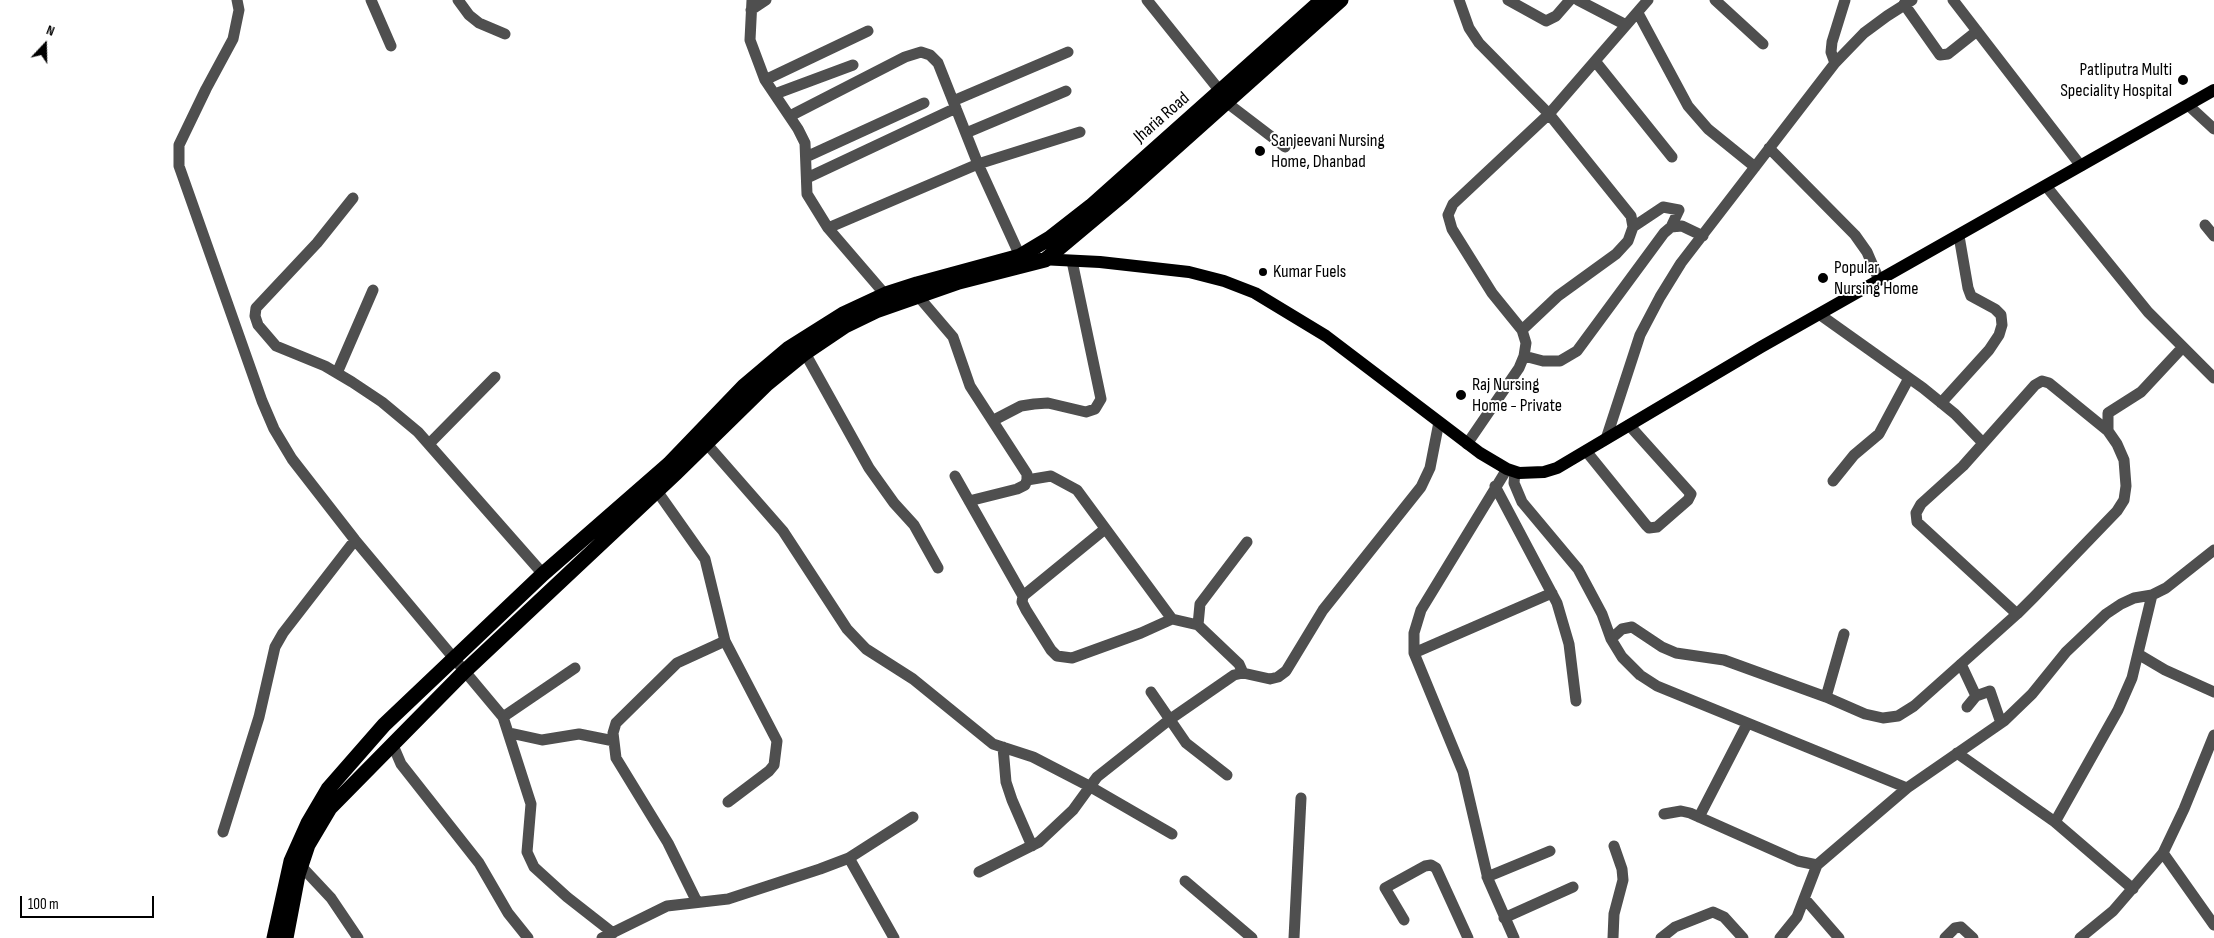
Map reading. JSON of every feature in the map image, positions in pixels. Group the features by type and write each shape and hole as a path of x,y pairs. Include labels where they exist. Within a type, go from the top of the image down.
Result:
{"highway":[{"name":"Jharia Road","path":"1045,260 1125,193 1322,0"},
{"name":"Jharia Road","path":"890,299 959,271 1020,256 1050,238 1341,0"},
{"path":"274,938 291,861 308,823 328,789 384,725 543,574 672,469 692,450 744,386 789,348 844,314 890,299 918,296 959,282 1045,260"},
{"path":"692,450 706,443 760,390 805,353 890,299"},
{"path":"286,938 301,866 308,845 330,808 465,671 657,491 672,469"}],"main road":[{"path":"1020,256 1045,260 1188,272 1224,281 1255,293 1326,336 1467,444 1511,470 1532,474 1557,468 1819,314 2214,90"}],"street":[{"path":"237,0 239,10 233,39 179,145 179,166 262,401 274,429 292,458 355,540 504,718 531,804 527,844 529,859 534,867 567,897 613,933"},
{"path":"371,0 391,46"},
{"path":"458,0 470,15 480,23 504,34"},
{"path":"766,0 751,5 750,40 757,63 766,80 805,143 807,194 828,228 890,299"},
{"path":"1147,0 1223,97 1285,147"},
{"path":"1458,0 1469,28 1478,43 1549,114 1631,216 1634,227"},
{"path":"1508,0 1546,21 1556,16 1570,0"},
{"path":"1578,0 1626,26"},
{"path":"1467,444 1519,368 1526,344 1522,330 1492,293 1452,228 1448,215 1453,204 1549,114 1648,0"},
{"path":"1715,0 1763,44"},
{"path":"1835,63 1831,52 1832,42 1845,0"},
{"path":"1952,0 2081,166"},
{"path":"1606,439 1640,335 1660,297 1681,263 1835,63 1864,33 1908,2 1940,54 1948,54 1977,31"},
{"path":"1638,13 1688,106 1708,129 1755,167"},
{"path":"766,80 868,31"},
{"path":"790,116 905,57 922,52 930,55 938,63 978,164 1020,256"},
{"path":"806,178 955,104 1068,52"},
{"path":"1595,61 1672,157"},
{"path":"775,94 854,65"},
{"path":"966,133 1066,91"},
{"path":"806,157 924,104"},
{"path":"2188,105 2214,129"},
{"path":"828,228 978,164 1080,132"},
{"path":"1769,148 1855,235 1867,252 1879,280"},
{"path":"2046,186 2104,260 2182,348 2214,378"},
{"path":"353,198 317,243 256,308 255,316 264,335 276,346 337,373 382,402 418,432 543,574"},
{"path":"1522,330 1558,296 1616,254 1628,241 1634,227 1663,207 1680,210 1671,228"},
{"path":"2205,225 2214,236"},
{"path":"1524,356 1543,361 1560,361 1577,351 1664,233 1671,228 1682,226 1703,236"},
{"path":"1941,403 1989,350 1999,336 2002,325 2001,315 1995,309 1977,300 1968,288 1959,236"},
{"path":"994,420 1021,406 1034,404 1048,403 1086,412 1095,410 1101,399 1072,261"},
{"path":"337,373 373,290"},
{"path":"918,296 953,338 970,386 994,420 1027,474 1028,480 1025,485 1017,489 969,501"},
{"path":"1819,314 1941,403 1983,443"},
{"path":"2108,431 2108,413 2141,392 2182,348"},
{"path":"805,353 869,468 894,503 914,525 938,568"},
{"path":"429,444 496,377"},
{"path":"1833,481 1854,455 1879,434 1909,378"},
{"path":"1611,639 1622,629 1632,627 1662,647 1676,653 1724,660 1826,697 1865,714 1883,718 1898,716 1914,706 2017,614 2111,517 2124,500 2126,486 2124,460 2117,444 2108,431 2049,383 2042,381 2035,385 1943,486 1921,504 1916,513 1917,522 2017,614"},
{"path":"979,872 1032,846 1073,810 1097,777 1169,720 1234,675 1243,673 1270,679 1278,678 1286,671 1324,610 1421,487 1430,468 1439,422"},
{"path":"1586,451 1646,526 1649,528 1657,527 1688,500 1691,494 1628,425"},
{"path":"706,443 783,530 847,629 866,650 914,678 993,744 1033,757 1089,786 1172,834"},
{"path":"1511,470 1495,486 1421,610 1414,633 1414,653 1463,772 1488,877 1512,937"},
{"path":"1511,470 1517,493 1578,569 1598,606 1611,639 1622,657 1640,675 1657,686 1907,788"},
{"path":"955,476 1023,596 1022,602 1026,610 1051,650 1060,658 1072,658 1141,633 1172,619 1198,625 1239,664 1243,673"},
{"path":"1028,480 1051,476 1077,490 1172,619"},
{"path":"1495,486 1552,593 1565,625 1576,701"},
{"path":"657,491 705,559 725,641 777,741 774,765 769,771 728,802"},
{"path":"1023,596 1105,529"},
{"path":"223,832 259,717 275,646 283,632 355,540"},
{"path":"1198,625 1200,604 1247,542"},
{"path":"1780,938 1797,918 1817,865 1907,788 2001,723 2032,694 2085,632 2121,604 2134,598 2152,595 2166,588 2214,550"},
{"path":"1414,653 1552,593"},
{"path":"2055,822 2118,710 2132,678 2152,595"},
{"path":"1826,697 1844,634"},
{"path":"697,902 668,843 616,758 614,742 616,723 677,663 725,641"},
{"path":"2138,654 2214,692"},
{"path":"1962,664 1976,696"},
{"path":"504,718 575,668"},
{"path":"1967,707 1976,696 1990,691 2001,723"},
{"path":"1151,692 1186,743 1226,776"},
{"path":"1699,817 1747,724"},
{"path":"510,733 542,740 579,734 614,742"},
{"path":"2080,938 2112,911 2163,854 2184,809 2214,735"},
{"path":"392,743 401,764 479,863 508,912 528,938"},
{"path":"1003,747 1006,782 1032,846"},
{"path":"1957,753 2055,822 2133,889"},
{"path":"1294,938 1301,798"},
{"path":"1664,814 1681,811 1699,817 1798,861 1817,865"},
{"path":"602,938 667,906 728,899 849,858 913,817"},
{"path":"1613,938 1614,914 1623,880 1622,869 1614,846"},
{"path":"1488,877 1550,851"},
{"path":"2163,854 2214,925"},
{"path":"849,858 894,938"},
{"path":"1404,920 1385,888 1425,866 1432,865 1436,868 1468,938"},
{"path":"301,866 330,898 358,938"},
{"path":"1185,881 1252,938"},
{"path":"1504,918 1573,887"},
{"path":"1805,899 1840,938"},
{"path":"1661,938 1675,927 1713,912 1724,917 1743,938"},
{"path":"1944,938 1958,927 1964,928 1973,938"}],"place":[{"name":"Patliputra Multi Speciality Hospital","path":"2183,80"},
{"name":"Sanjeevani Nursing Home, Dhanbad","path":"1260,151"},
{"name":"Kumar Fuels","path":"1263,272"},
{"name":"Popular Nursing Home","path":"1823,278"},
{"name":"Raj Nursing Home - Private","path":"1461,395"}]}
